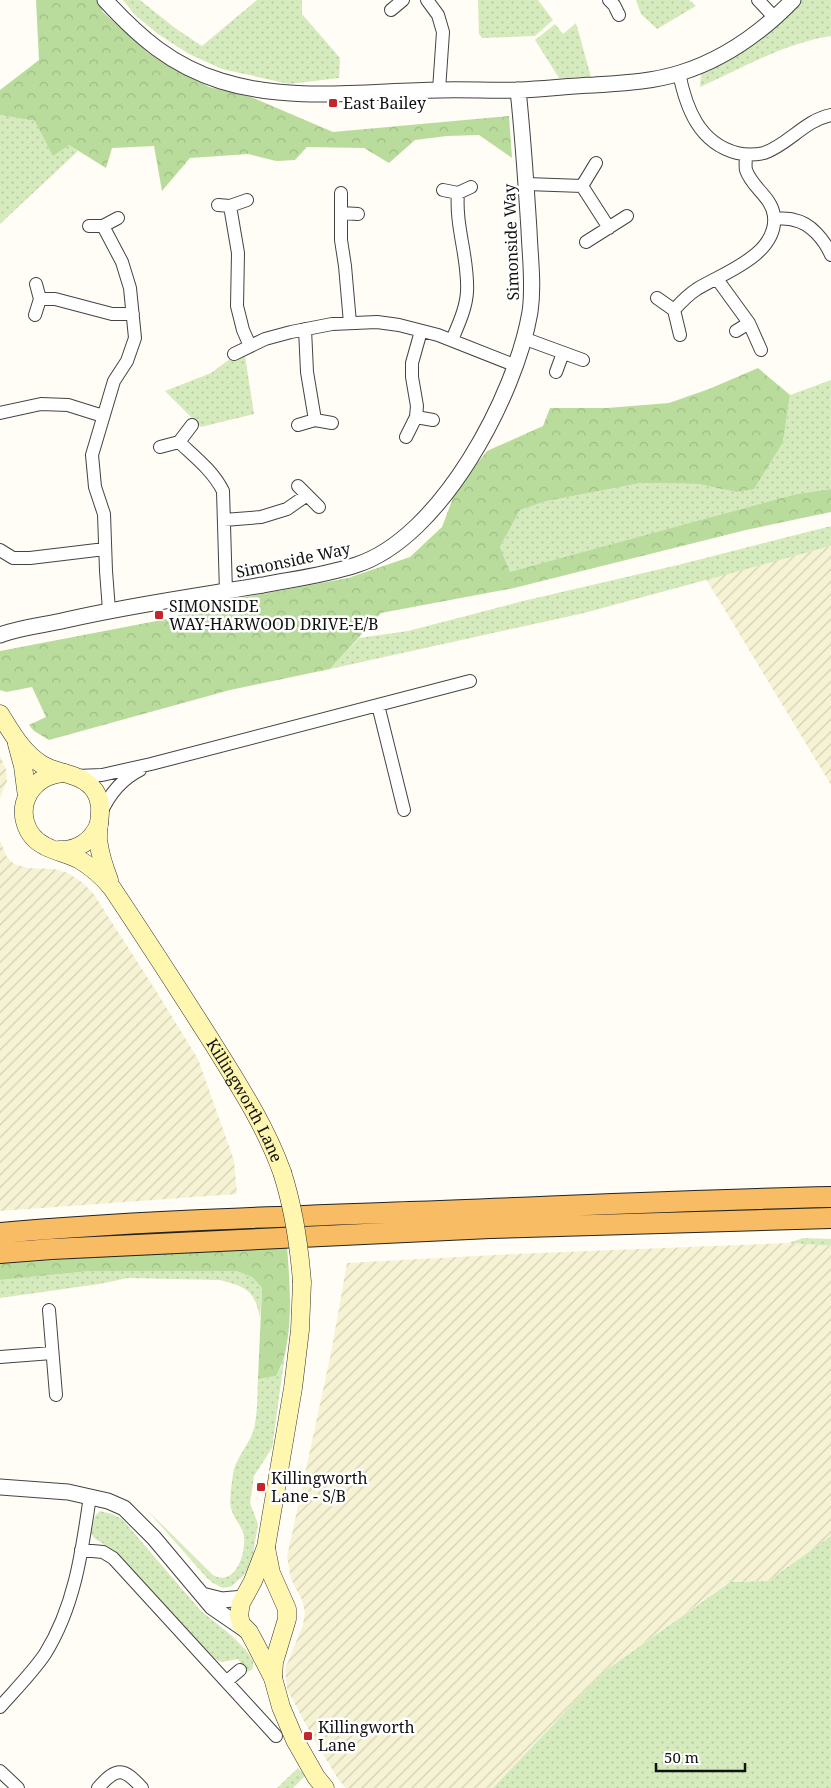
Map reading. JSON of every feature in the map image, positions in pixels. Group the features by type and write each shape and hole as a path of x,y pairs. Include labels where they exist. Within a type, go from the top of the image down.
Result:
{"highway":[{"path":"0,1233 208,1220 735,1199 831,1197"},
{"path":"0,1253 52,1248 480,1229 831,1218"}],"main road":[{"path":"0,714 16,740 39,763 53,770 84,780 95,791 100,804 98,840 112,888"},
{"path":"16,740 23,766 27,798"},
{"path":"70,775 50,776 37,783 27,798 24,810 24,818 29,832 40,844 59,850 88,864 112,888"},
{"path":"59,850 70,850 84,844 94,833 100,818"},
{"name":"Killingworth Lane","path":"112,888 181,992 249,1101 265,1131 292,1200 302,1282 301,1312 297,1360 266,1546"},
{"path":"266,1546 271,1574 287,1609 285,1623 276,1652 272,1678"},
{"path":"266,1546 257,1573 240,1606 239,1615 242,1624 272,1678 281,1707 295,1740 325,1788"},
{"path":"245,1597 254,1590 262,1588 271,1590 281,1596"},
{"path":"248,1632 261,1637 271,1636 279,1631 285,1623"}],"street":[{"path":"105,0 130,27 157,50 188,68 220,80 277,93 518,90 639,83 680,73 728,53 754,36 793,0"},
{"path":"391,10 403,0"},
{"path":"426,0 438,16 443,32 439,90"},
{"path":"609,0 619,15"},
{"path":"758,0 775,18"},
{"path":"680,73 682,89 688,106 702,132 711,142 730,151 746,155 764,153 808,125 831,115"},
{"name":"Simonside Way","path":"0,636 109,610 226,592 314,576 358,565 385,552 405,538 443,498 468,464 489,427 514,365 530,311 531,282 527,184 518,90"},
{"path":"674,310 697,289 754,256 769,238 774,218 770,204 753,182 746,169 746,155"},
{"path":"582,186 596,163"},
{"path":"527,184 582,186"},
{"path":"582,186 608,228"},
{"path":"443,190 458,192 471,188"},
{"path":"341,192 341,240 350,324"},
{"path":"452,340 463,314 467,293 466,264 457,211 458,192"},
{"path":"247,200 224,205 238,253 237,306 243,330 250,346"},
{"path":"341,213 358,214"},
{"path":"586,242 627,216"},
{"path":"89,226 103,226 118,218"},
{"path":"774,218 795,220 810,228 824,242 831,255"},
{"path":"103,226 122,262 130,288 135,338 127,361 114,380 92,455 95,487 104,514 109,610"},
{"path":"717,279 749,323 761,350"},
{"path":"35,315 40,299 36,284"},
{"path":"657,298 674,310 680,334"},
{"path":"40,299 55,299 112,314 133,314"},
{"path":"234,354 265,339 305,330 332,324 377,322 421,331 452,340 514,365"},
{"path":"736,331 749,323"},
{"path":"305,330 307,372 314,420"},
{"path":"406,436 416,417 417,406 412,377 412,364 421,331"},
{"path":"523,338 583,360"},
{"path":"556,372 563,353"},
{"path":"0,413 41,404 68,405 103,416"},
{"path":"416,417 433,420"},
{"path":"298,425 314,420 332,423"},
{"path":"160,447 179,442 192,424"},
{"path":"179,442 217,479 223,491 226,592"},
{"path":"224,520 270,515 287,510 302,491 318,507"},
{"path":"0,550 13,558 30,558 105,548"},
{"path":"70,775 102,775 151,764 470,681"},
{"path":"378,705 404,810"},
{"path":"100,818 109,796 131,775 151,764"},
{"path":"50,1310 56,1395"},
{"path":"0,1357 52,1353"},
{"path":"0,1487 41,1489 90,1496 116,1504 129,1512 154,1538 218,1612 248,1632"},
{"path":"0,1707 34,1668 59,1628 70,1603 90,1496"},
{"path":"81,1550 103,1552 113,1558 276,1736"},
{"path":"202,1595 222,1600 245,1597"},
{"path":"227,1681 240,1670"},
{"path":"0,1771 18,1788"},
{"path":"98,1788 106,1779 121,1772 130,1775 142,1788"}],"shaded area":[{"path":"831,546 831,785 706,579"},
{"path":"0,756 6,769 7,781 0,798"},
{"path":"0,841 7,857 14,864 28,868 54,869 68,873 83,883 93,893 198,1059 234,1160 237,1194 0,1211"},
{"path":"789,1243 831,1246 831,1536 768,1581 729,1582 602,1673 493,1788 346,1788 338,1779 312,1736 287,1689 285,1669 303,1625 305,1612 302,1600 291,1579 287,1557 331,1353 347,1263"}],"green space":[{"path":"36,0 97,0 103,12 148,53 209,87 251,97 333,132 509,116 512,158 479,135 415,140 389,163 364,148 307,147 295,160 276,161 248,154 190,158 162,191 154,146 112,148 106,168 69,145 53,156 35,121 0,115 0,90 39,60"},
{"path":"123,0 140,0 175,28 202,46 257,0 302,0 302,14 340,58 339,78 289,84 222,69 189,54 158,34 135,15"},
{"path":"478,0 538,0 553,20 535,36 482,38 479,34"},
{"path":"636,0 689,0 696,6 657,29 641,14"},
{"path":"802,0 831,0 831,36 814,39 780,50 700,87 701,74 753,45 785,18"},
{"path":"576,23 591,77 559,78 535,40 555,24 563,34"},
{"path":"0,115 35,121 78,151 0,224"},
{"path":"245,356 254,414 201,427 165,391 211,373 230,359"},
{"path":"758,368 790,395 783,442 754,489 736,492 698,484 641,483 547,501 520,510 500,547 510,572 796,494 831,489 831,512 746,530 514,588 381,613 330,669 230,690 49,740 34,731 29,725 46,717 32,687 6,692 0,690 0,651 167,619 213,603 348,578 410,557 442,527 456,490 487,451 543,426 550,408 607,408 669,403 709,389"},
{"path":"831,380 831,489 796,494 510,573 500,547 520,510 547,501 641,483 698,484 736,492 783,442 790,395"},
{"path":"831,526 831,546 584,613 330,669 359,638 408,631"},
{"path":"803,1238 831,1239 831,1246 789,1243"},
{"path":"287,1247 290,1313 286,1348 276,1376 258,1379 262,1288 252,1277 236,1271 91,1271 0,1280 0,1264 137,1254"},
{"path":"91,1271 236,1271 252,1277 262,1288 260,1318 252,1295 242,1287 219,1280 128,1278 0,1298 0,1280"},
{"path":"286,1347 272,1448 254,1476 250,1503 258,1524 252,1560 245,1574 232,1586 223,1588 207,1578 147,1510 213,1575 221,1578 234,1572 242,1557 244,1540 243,1532 230,1505 234,1468 255,1426 258,1379 276,1376 281,1367"},
{"path":"100,1511 122,1519 201,1611 231,1635 246,1650 253,1661 253,1669 247,1672 238,1659 222,1662 212,1658 116,1552 94,1538 91,1533 95,1516"},
{"path":"831,1536 831,1788 493,1788 602,1673 730,1582 768,1581"},
{"path":"298,1768 305,1776 293,1788 277,1788"}],"place":[{"name":"East Bailey","path":"333,103"},
{"name":"SIMONSIDE WAY-HARWOOD DRIVE-E/B","path":"159,615"},
{"name":"Killingworth Lane - S/B","path":"261,1487"},
{"name":"Killingworth Lane","path":"308,1736"}]}
